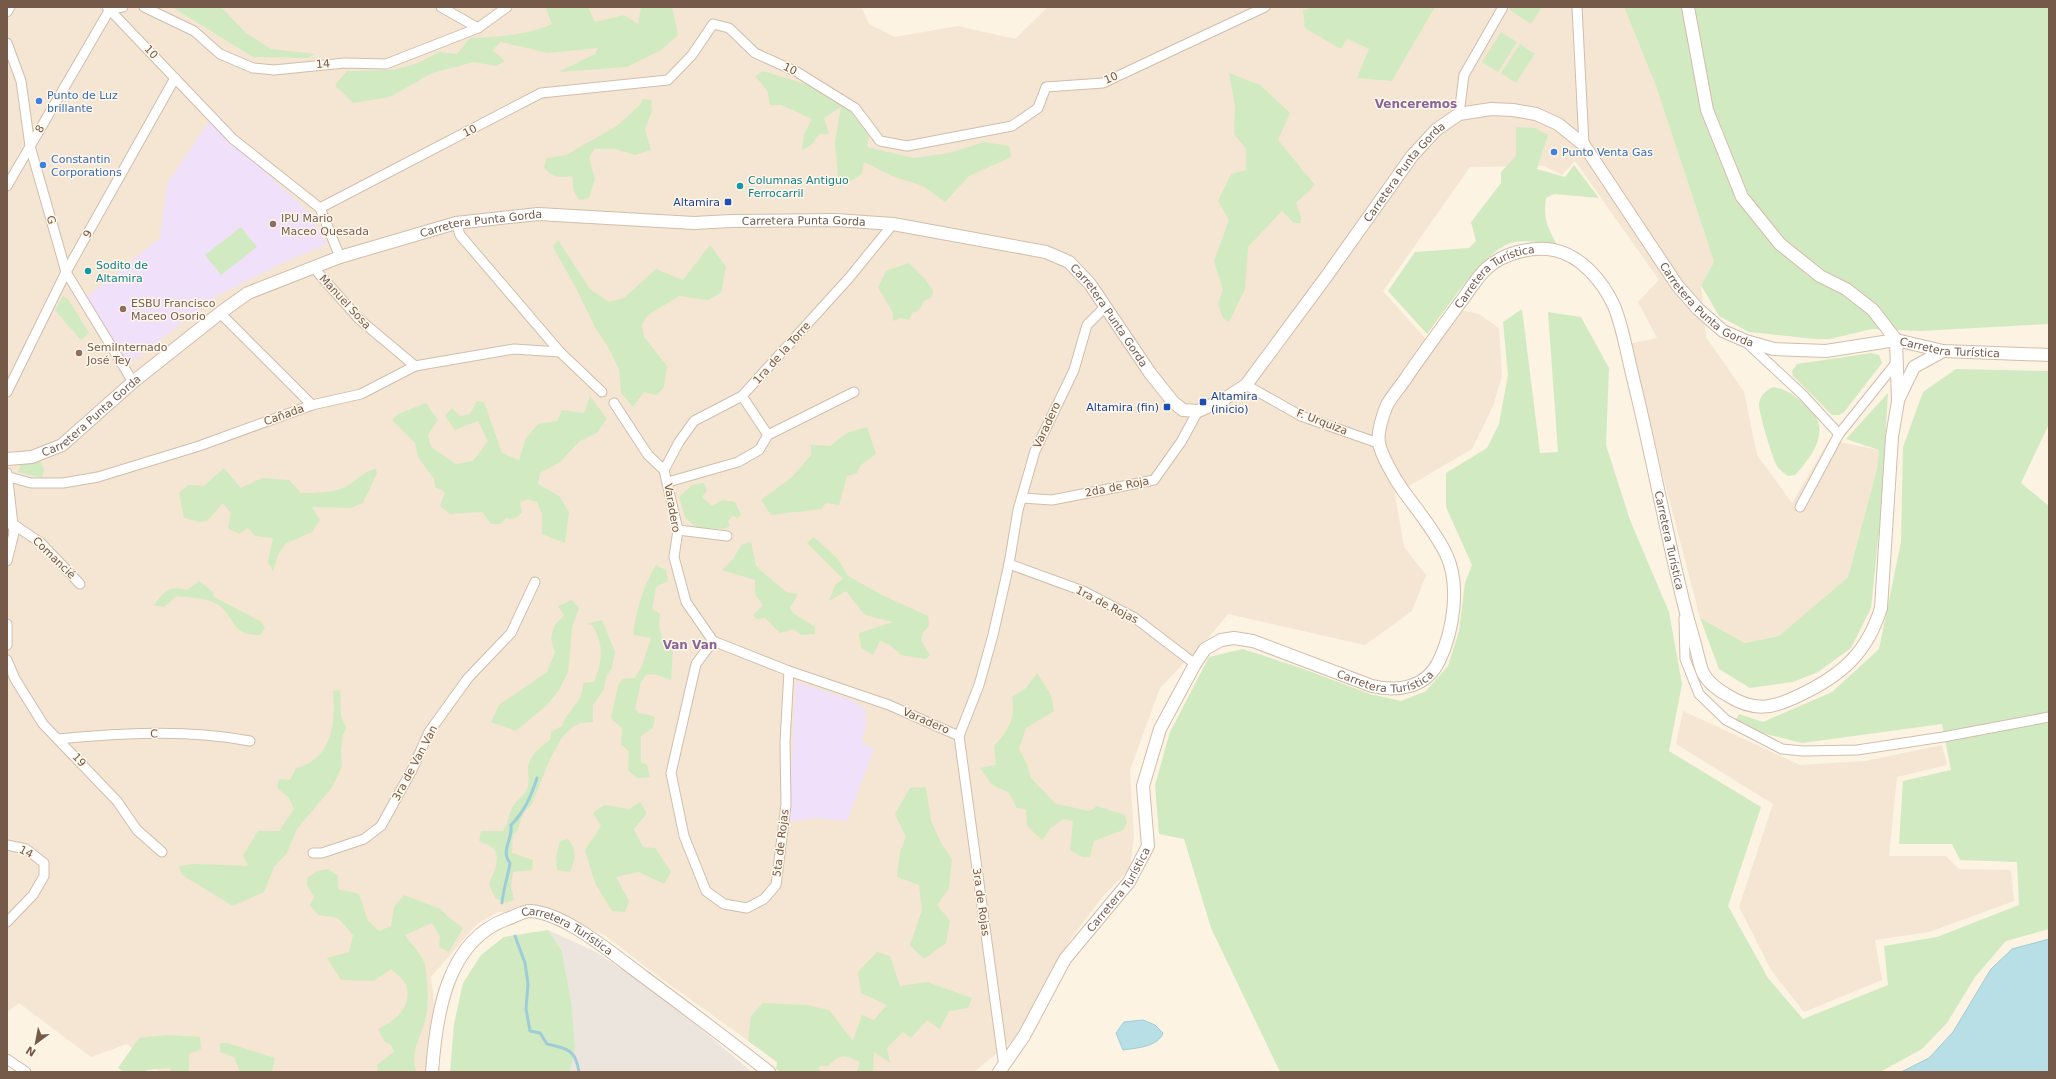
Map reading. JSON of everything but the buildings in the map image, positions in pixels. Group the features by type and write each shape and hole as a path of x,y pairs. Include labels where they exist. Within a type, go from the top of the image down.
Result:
{"main road":[{"path":"1688,7 1707,110 1742,197 1780,244 1820,276 1846,289 1873,310 1896,340"},
{"name":"Carretera Punta Gorda","path":"7,459 32,457 62,444 133,382 220,313 248,294 340,257 456,223 538,214 694,223 731,221 836,220 893,224 1046,252 1068,262 1090,284 1150,373 1172,402 1183,410 1198,411 1223,400 1246,385 1326,277 1412,156 1436,130 1459,114 1490,109 1536,114 1558,124 1584,145 1677,285 1698,309 1723,331 1746,341 1774,349 1826,352 1896,340"},
{"name":"Carretera Turística","path":"1002,1070 1024,1036 1065,959 1129,882 1148,846 1143,786 1160,729 1204,649 1221,640 1234,638 1254,641 1372,686 1390,690 1416,685 1435,668 1444,649 1452,622 1452,567 1446,552 1393,476 1378,442 1387,406 1428,345 1486,269 1502,258 1526,250 1539,249 1556,251 1574,258 1589,269 1603,287 1615,308 1647,436 1684,606 1703,673 1718,690 1737,702 1752,707 1768,707 1790,700 1811,690 1847,665 1861,650 1874,630 1881,608 1892,437 1898,401 1896,340 1943,351 2049,355"},
{"path":"1898,401 1914,367 1943,351"},
{"name":"Carretera Turística","path":"432,1072 433,1052 444,991 456,962 477,938 495,924 529,911 557,918 583,932 707,1023 769,1072"}],"street":[{"path":"7,12 10,7"},
{"path":"109,8 123,7"},
{"name":"14","path":"144,7 194,31 220,54 253,68 274,70 345,63 386,64 478,28 507,7"},
{"path":"441,7 478,28"},
{"name":"10","path":"320,208 541,93 668,80 692,55 713,24 730,28 755,53 797,72 855,108 880,141 907,146 1012,126 1038,108 1046,87 1103,83 1265,7"},
{"path":"1459,114 1464,75 1503,7"},
{"path":"1577,7 1584,145"},
{"name":"10","path":"109,8 233,139 320,208 340,257"},
{"name":"8","path":"7,186 109,8"},
{"name":"G","path":"7,43 21,81 30,146 66,272 133,382"},
{"name":"9","path":"7,392 66,272 175,78"},
{"path":"456,223 460,235 560,352 602,392"},
{"name":"1ra de la Torre","path":"664,470 679,442 694,421 742,396 849,278 893,224"},
{"name":"Manuel Sosa","path":"313,267 359,319 415,366"},
{"name":"Varadero","path":"614,403 648,455 664,470 678,530 674,557 686,602 713,641 789,671 889,705 959,736 979,685 993,635 1022,498 1035,451 1074,370 1087,325 1106,306"},
{"path":"220,313 312,405"},
{"path":"1746,341 1803,395 1839,434"},
{"name":"Cañada","path":"8,475 31,483 63,483 98,477 199,446 312,405 361,394 415,366 514,349 560,352"},
{"path":"1800,507 1839,434 1896,363"},
{"name":"F. Urquiza","path":"1246,385 1301,416 1378,442"},
{"path":"668,482 738,462 759,450 768,435 854,392"},
{"path":"742,396 768,435"},
{"name":"2da de Roja","path":"1022,498 1052,500 1154,480 1181,442 1198,411"},
{"path":"7,561 14,533 10,524 8,475"},
{"name":"Comancié","path":"10,524 41,543 80,584"},
{"path":"678,530 727,536"},
{"name":"1ra de Rojas","path":"1009,564 1083,591 1135,618 1195,664"},
{"name":"3ra de Van Van","path":"313,853 322,853 364,840 380,826 412,770 429,732 468,678 511,633 535,582"},
{"path":"1684,606 1685,659 1698,694 1726,720 1782,749 1803,751 1858,750 1943,737 2049,717"},
{"path":"7,624 7,645"},
{"name":"5ta de Rojas","path":"713,641 696,664 671,772 684,836 706,891 724,904 747,908 764,899 776,885 780,866 786,805 785,742 789,671"},
{"name":"19","path":"7,660 16,679 43,724 117,801 137,830 162,852"},
{"name":"C","path":"58,739 88,736 174,734 217,735 250,741"},
{"name":"3ra de Rojas","path":"959,736 1002,1070"},
{"name":"14","path":"7,845 26,849 44,863 44,876 33,895 7,922"},
{"path":"7,1058 26,1072"}],"shaded area":[{"path":"7,7 861,7 869,24 895,37 958,26 1015,39 1048,7 1314,7 1303,10 1341,49 1347,39 1369,49 1392,81 1435,7 1624,7 1656,86 1714,262 1701,285 1706,337 1744,392 1757,455 1792,503 1829,440 1879,450 1877,469 1848,577 1779,636 1745,643 1700,618 1629,344 1657,338 1638,302 1659,280 1575,161 1562,175 1544,166 1470,167 1383,291 1432,346 1460,310 1479,314 1499,328 1502,376 1493,406 1472,449 1395,494 1404,547 1426,575 1412,611 1365,645 1228,614 1209,637 1160,688 1130,770 1134,836 1130,869 1104,895 1072,937 1014,1039 974,1072 786,1072 778,1062 659,977 606,936 552,911 498,912 477,924 431,977 434,1002 426,1072 160,1072 127,1044 91,1057 19,1003 7,1012"},
{"path":"210,120 307,211 327,244 278,265 215,297 128,365 86,297 160,238 167,184"},
{"path":"796,682 852,700 865,709 866,724 862,743 874,749 847,821 818,818 788,822"},
{"path":"1683,711 1800,765 1865,761 1942,745 1947,765 1897,777 1889,856 1946,856 1959,869 2011,870 2014,901 1929,932 1875,940 1882,980 1804,1012 1771,970 1739,907 1773,804 1676,744"},
{"path":"548,930 596,952 662,996 752,1072 570,1072 575,1048 572,1007 562,951"}],"green space":[{"path":"172,7 221,7 246,33 271,49 315,54 308,58 253,57"},
{"path":"588,7 595,22 624,15 638,24 641,7 672,7 678,35 661,50 627,67 558,72 595,54 598,48 548,53 501,42 492,50 505,61 496,66 474,62 432,73 390,97 353,103 335,85 347,71 393,70 418,63 439,52 457,54 470,38 512,35 542,28 552,24 546,8"},
{"path":"1314,7 1435,7 1392,81 1357,78 1369,49 1347,39 1341,49 1305,28 1303,10"},
{"path":"1511,7 1542,7 1531,24 1510,10"},
{"path":"1624,7 2049,7 2049,324 1920,331 1872,329 1830,339 1814,339 1749,332 1719,316 1701,285 1714,262 1656,86"},
{"path":"1501,32 1517,42 1498,72 1482,62"},
{"path":"1520,44 1535,54 1516,83 1501,73"},
{"path":"763,71 809,85 843,102 869,136 867,147 914,158 949,153 984,142 1009,146 1011,157 969,176 945,202 923,186 892,176 864,162 862,174 839,188 835,141 841,107 824,118 829,134 819,134 812,144 802,150 804,134 812,119 781,105 770,105 767,90 755,76"},
{"path":"1229,73 1260,85 1290,113 1278,140 1315,185 1296,203 1301,217 1301,223 1294,223 1282,211 1248,247 1245,289 1229,322 1223,318 1218,304 1223,290 1214,261 1229,220 1218,201 1231,174 1246,170 1246,149 1234,134 1235,106"},
{"path":"643,99 651,100 652,111 645,129 651,150 635,155 615,149 594,149 589,158 595,179 589,198 579,200 574,192 572,176 556,176 547,171 544,167 547,158 566,155 617,126 639,106"},
{"path":"1516,127 1535,128 1548,135 1537,169 1565,177 1574,165 1599,198 1554,194 1546,198 1545,212 1547,222 1557,245 1519,241 1503,246 1479,267 1427,334 1388,291 1415,252 1469,248 1476,241 1471,222 1501,183 1501,172 1516,156"},
{"path":"241,227 257,247 221,275 205,255"},
{"path":"558,240 590,289 609,302 624,298 656,269 683,280 710,245 726,267 721,293 708,300 679,296 648,315 642,324 644,337 667,366 664,387 657,395 644,392 633,407 621,393 619,369 553,247"},
{"path":"909,263 926,280 933,291 932,297 924,301 919,310 912,313 909,320 900,318 893,321 893,313 878,287 886,271"},
{"path":"63,296 68,299 89,333 81,340 55,310"},
{"path":"1522,309 1540,453 1558,452 1548,312 1581,317 1609,368 1606,445 1630,520 1669,612 1682,684 1669,751 1761,807 1728,906 1768,978 1803,1019 1888,985 1884,946 1937,937 2019,905 2017,862 1960,860 1952,844 1899,844 1903,781 1951,770 1942,724 1802,743 1766,734 1735,721 1739,714 1763,722 1832,692 1879,649 1901,542 1903,447 1923,392 1956,369 2049,371 2049,424 2021,483 2049,506 2049,929 2006,941 1975,977 1947,1023 1922,1049 1880,1072 1280,1072 1211,928 1184,839 1159,834 1155,785 1170,732 1209,657 1243,649 1301,668 1370,694 1401,701 1426,691 1448,666 1459,631 1465,583 1472,565 1446,507 1446,473 1487,448 1499,424 1508,375 1503,322"},
{"path":"1871,353 1879,355 1882,363 1844,412 1839,415 1832,415 1793,376 1792,371 1797,364"},
{"path":"1773,387 1786,391 1798,399 1815,415 1819,427 1819,434 1814,449 1795,475 1788,476 1778,467 1772,453 1759,408 1759,403 1764,393"},
{"path":"1888,393 1881,511 1871,608 1851,648 1818,672 1793,682 1750,688 1719,669 1700,618 1745,643 1779,636 1848,577 1877,469 1879,450 1846,439"},
{"path":"590,396 607,419 597,433 580,441 560,462 540,473 538,484 559,496 569,512 565,543 542,534 542,514 537,502 527,499 520,503 522,512 518,516 513,519 506,518 500,524 491,524 482,512 450,514 440,506 445,492 435,487 434,479 418,457 415,443 392,420 398,414 426,403 438,420 428,435 431,447 456,464 473,461 488,441 478,421 455,430 445,416 452,408 460,416 470,414 477,401 484,402 502,453 519,460 526,438 538,424 557,421 562,410 584,413"},
{"path":"867,427 876,454 861,465 857,473 847,476 839,505 826,503 821,509 771,515 761,500 792,477 811,455 811,445 830,446 847,433"},
{"path":"40,460 44,470 42,478 18,472 21,463"},
{"path":"224,468 241,488 262,478 289,480 301,493 320,493 338,490 349,485 368,472 376,469 377,473 363,503 350,508 312,507 320,520 312,532 285,544 278,555 273,571 268,562 273,538 255,536 248,528 239,534 228,528 231,513 223,503 207,521 199,522 184,518 179,493 188,485 204,486"},
{"path":"704,483 707,490 702,497 712,506 722,500 735,502 741,515 738,518 732,516 728,521 730,526 724,529 696,528 685,517 679,497 692,485"},
{"path":"814,537 838,559 848,576 882,595 928,616 929,626 923,632 921,640 930,655 926,659 901,655 890,645 880,641 873,655 861,648 859,633 893,622 865,615 846,591 829,601 835,585 843,579 807,543"},
{"path":"751,542 756,566 786,592 798,594 790,608 793,613 815,627 815,634 801,635 794,629 780,633 765,618 757,619 753,615 763,605 755,594 755,580 722,570 733,559 742,544"},
{"path":"656,565 666,570 668,581 656,587 652,609 660,614 659,625 661,634 673,650 671,680 654,674 646,675 641,682 635,709 639,713 651,715 655,718 653,728 641,736 641,762 647,765 650,777 637,778 628,770 629,752 621,744 622,728 611,718 618,686 622,679 635,678 642,666 651,638 633,635 641,599 647,581"},
{"path":"199,581 213,592 214,597 260,621 265,627 261,635 251,635 238,629 222,608 215,603 206,600 177,596 164,607 154,605 168,590 187,590"},
{"path":"572,600 579,608 572,628 568,672 559,690 547,705 516,731 491,722 499,705 547,672 555,652 551,639 554,626 564,615 558,606"},
{"path":"602,620 615,652 612,668 606,677 604,689 593,705 593,722 581,723 573,727 563,736 550,759 532,804 524,812 517,831 513,835 512,853 533,860 532,870 513,872 511,885 514,900 507,903 495,898 489,884 496,866 497,856 493,848 479,841 481,831 503,831 512,807 527,788 530,760 539,749 550,740 551,732 562,726 567,715 578,701 583,683 594,682 599,667 601,654 596,632 592,625 586,624"},
{"path":"1037,673 1051,695 1054,711 1026,728 1019,749 1027,764 1031,778 1056,804 1090,811 1097,806 1125,815 1127,823 1123,830 1094,841 1090,857 1082,857 1070,850 1073,821 1063,819 1050,829 1042,840 1027,826 1026,809 1017,808 1008,792 992,785 980,768 996,765 994,746 1010,724 1013,712 1012,697 1026,688"},
{"path":"340,690 341,715 346,729 343,735 341,750 342,766 333,786 297,829 287,853 274,867 264,892 233,906 182,875 179,866 194,864 248,866 243,855 258,831 279,831 294,809 289,798 277,788 279,779 290,780 296,768 308,764 317,757 324,748 329,738 334,715 333,691"},
{"path":"926,787 931,821 941,843 952,859 949,888 937,905 950,921 946,943 924,959 910,945 922,910 919,885 897,877 900,852 906,837 895,814 910,788"},
{"path":"640,802 647,813 634,829 643,847 655,848 671,872 664,884 639,872 616,877 629,901 625,912 612,911 595,883 585,850 601,826 593,813 604,805 629,809"},
{"path":"568,839 575,854 570,872 557,870 556,857 560,841"},
{"path":"329,869 338,876 338,889 359,894 368,921 379,931 391,926 394,907 404,895 441,909 447,916 463,928 449,952 439,947 440,937 432,923 405,935 423,960 427,979 427,1011 414,1057 417,1072 378,1072 377,1065 394,1052 391,1045 385,1042 378,1029 391,1022 405,1006 408,993 406,985 403,981 391,969 374,981 341,980 327,958 349,952 353,935 338,918 318,915 310,905 314,897 307,885 307,878 317,871"},
{"path":"548,930 562,951 572,1007 575,1048 570,1072 450,1072 454,1024 463,983 481,955 504,937"},
{"path":"877,952 890,956 900,986 927,982 972,998 968,1008 949,1011 940,1029 927,1020 911,1038 903,1032 887,1048 890,1063 874,1052 873,1072 857,1072 860,1062 843,1056 836,1059 828,1066 819,1066 820,1072 781,1072 776,1069 777,1062 748,1041 751,1016 763,1003 806,1005 829,1010 853,1041 862,1015 874,1020 887,1005 861,993 858,972"},
{"path":"167,1035 200,1037 201,1049 189,1054 189,1072 171,1072 171,1068 147,1070 146,1072 124,1072 118,1068 139,1038"},
{"path":"220,1043 227,1043 275,1058 272,1072 240,1072 234,1057 220,1052"}],"water":[{"path":"2049,939 2049,1072 1901,1072 1929,1058 1953,1032 1991,969 2012,949"},
{"path":"1143,1020 1155,1025 1163,1033 1160,1038 1152,1044 1146,1046 1123,1050 1116,1033 1124,1022"}],"waterway":[{"path":"502,903 510,863 507,858 506,849 511,825 527,803 537,778"},
{"path":"515,936 525,963 528,984 526,1009 530,1031 540,1033 547,1044 569,1051 576,1059 579,1072"}],"place":[{"name":"Punto de Luz brillante","path":"39,101"},
{"name":"Punto Venta Gas","path":"1554,152"},
{"name":"Constantin Corporations","path":"43,165"},
{"name":"Columnas Antiguo Ferrocarril","path":"740,186"},
{"name":"Altamira","path":"728,202"},
{"name":"IPU Mario Maceo Quesada","path":"273,224"},
{"name":"Sodito de Altamira","path":"88,271"},
{"name":"ESBU Francisco Maceo Osorio","path":"123,309"},
{"name":"SemiInternado José Tey","path":"79,353"},
{"name":"Altamira (inicio)","path":"1203,402"},
{"name":"Altamira (fin)","path":"1167,407"}],"district":[{"name":"Venceremos","path":"1416,104"},
{"name":"Van Van","path":"690,645"}]}
